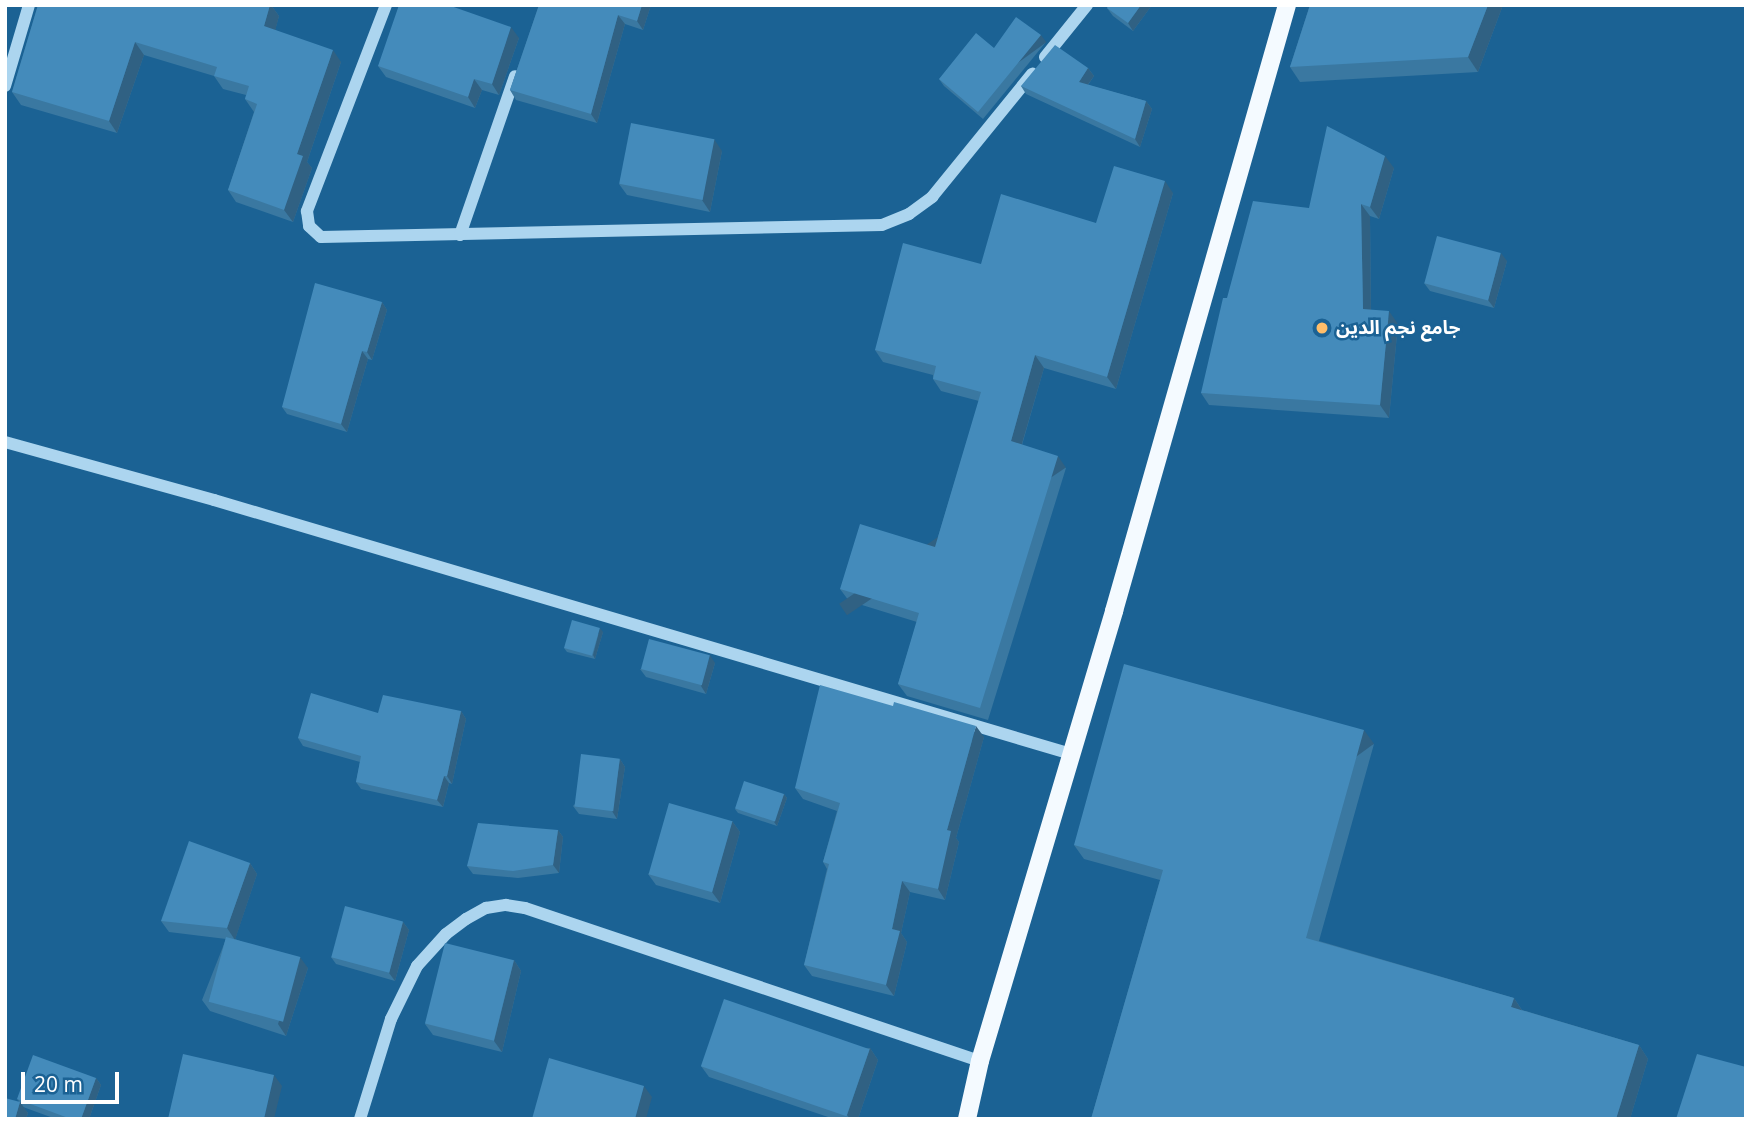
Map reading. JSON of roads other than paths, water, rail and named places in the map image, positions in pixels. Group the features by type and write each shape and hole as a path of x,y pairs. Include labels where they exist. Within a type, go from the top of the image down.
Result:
{"main road":[{"path":"967,1119 980,1061 1287,5"}],"street":[{"path":"5,86 29,5"},
{"path":"386,5 307,219 314,232 330,239 867,227 896,221 932,197 1087,5"},
{"path":"460,234 518,69"},
{"path":"5,442 214,500 1071,754"},
{"path":"360,1119 391,1019 417,967 446,934 466,919 485,908 506,905 551,917 980,1061"}],"place":[{"name":"جامع نجم الدين","path":"1322,328"}]}
